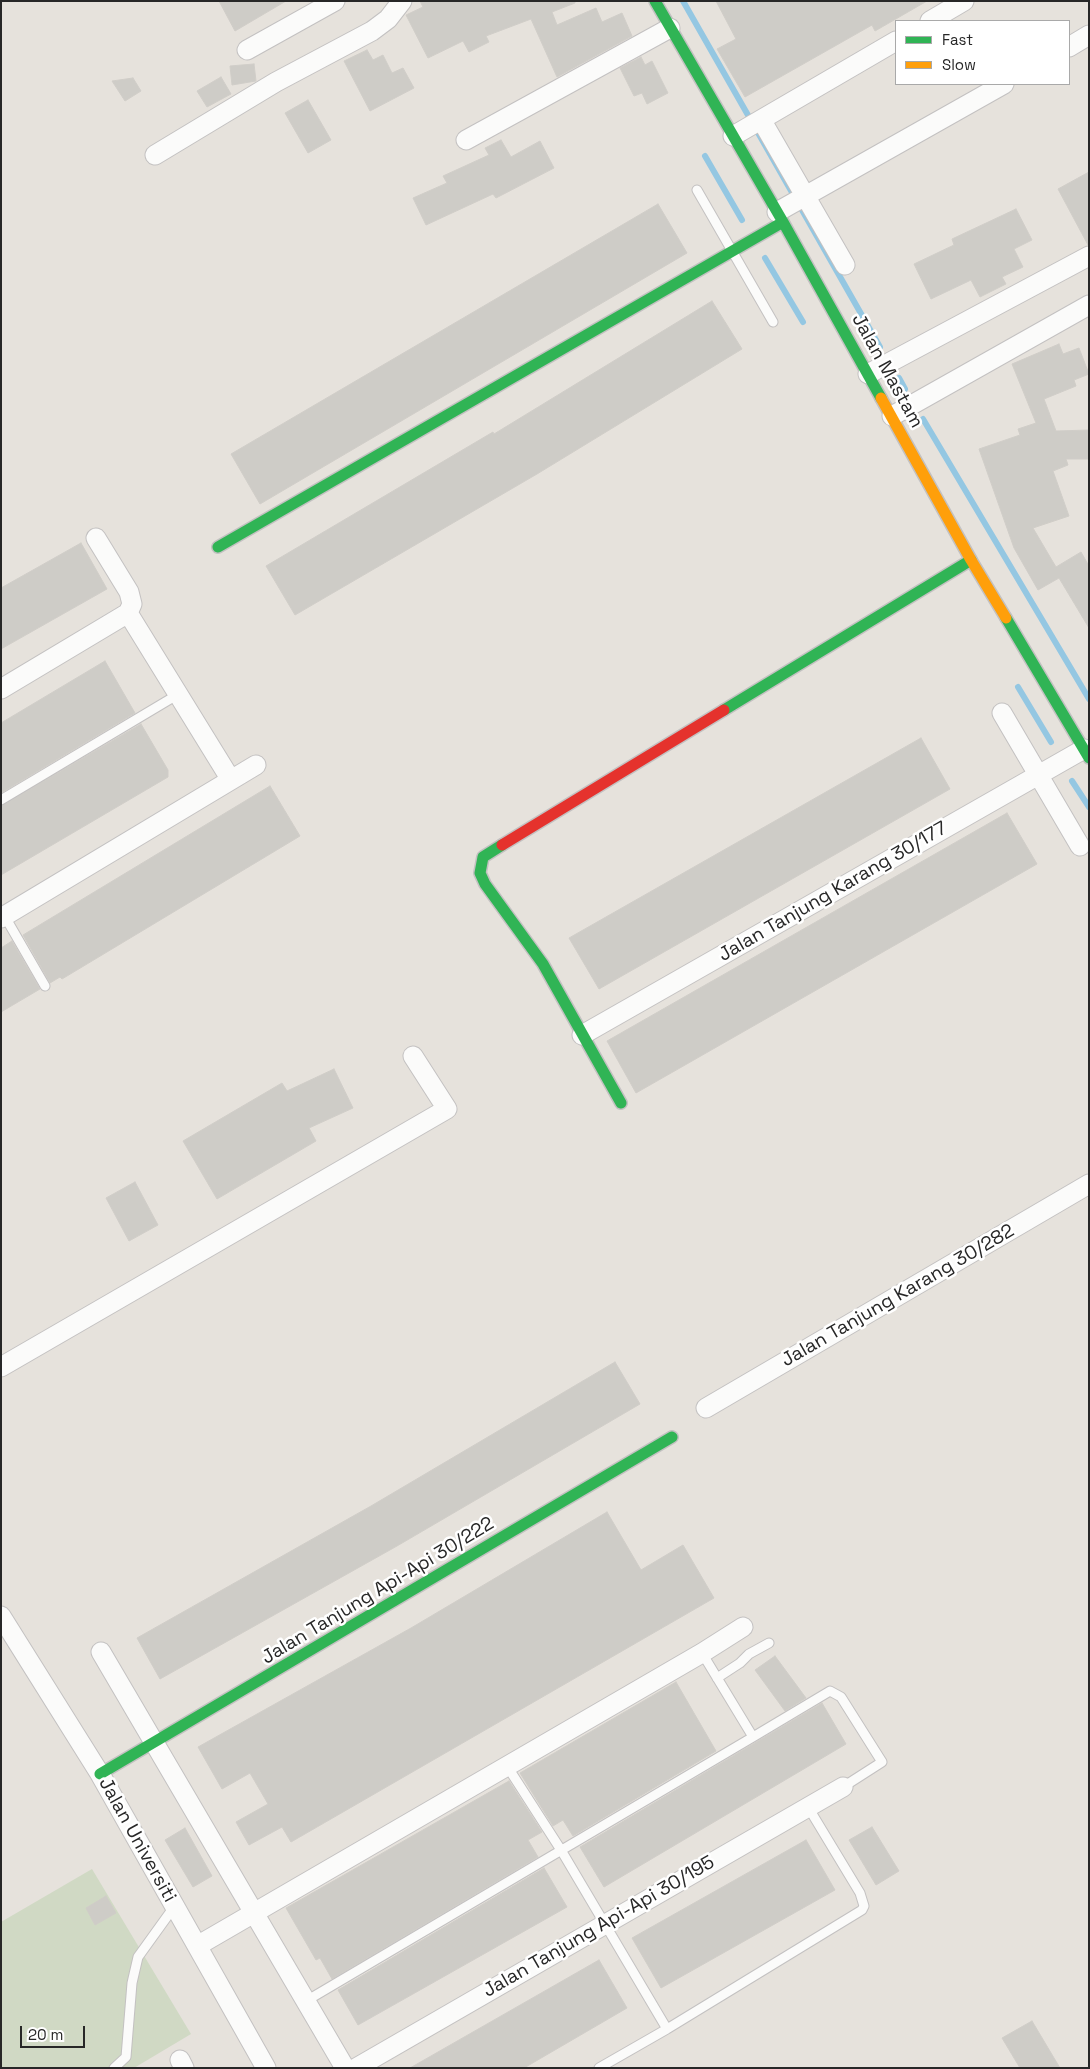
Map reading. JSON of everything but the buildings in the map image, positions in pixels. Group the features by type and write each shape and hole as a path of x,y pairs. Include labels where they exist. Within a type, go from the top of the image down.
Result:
{"street":[{"path":"247,50 334,1"},
{"path":"155,155 276,82 372,31 388,19 402,1"},
{"name":"Jalan Mastam","path":"655,1 736,134 780,217 971,560 1087,751"},
{"path":"932,20 964,1"},
{"path":"466,140 670,28"},
{"path":"1070,46 1089,36"},
{"path":"736,134 766,122 895,42"},
{"path":"218,547 732,252 806,196 1002,85"},
{"path":"766,122 846,265"},
{"path":"868,374 1089,256"},
{"path":"892,416 1089,305"},
{"path":"96,538 129,592 130,609 178,695 231,780"},
{"path":"621,1103 543,964 485,884 480,873 483,857 971,560"},
{"path":"1,689 130,609"},
{"path":"1002,713 1080,846"},
{"name":"Jalan Tanjung Karang 30/177","path":"582,1034 1038,775 1087,751"},
{"path":"2,915 256,765"},
{"path":"1,1368 447,1109 414,1056"},
{"name":"Jalan Tanjung Karang 30/282","path":"706,1408 1089,1184"},
{"name":"Jalan Tanjung Api-Api 30/222","path":"100,1774 672,1437"},
{"name":"Jalan Universiti","path":"1,1616 100,1774 266,2068"},
{"path":"197,1946 702,1653 743,1627"},
{"path":"101,1652 345,2068"},
{"name":"Jalan Tanjung Api-Api 30/195","path":"356,2068 843,1787"}],"lane":[{"path":"696,190 773,322"},
{"path":"1,800 178,695"},
{"path":"2,915 44,986"},
{"path":"717,1678 740,1663 749,1654 769,1643"},
{"path":"702,1653 753,1737"},
{"path":"306,2001 830,1691 841,1697 882,1762 843,1787"},
{"path":"507,1766 561,1850 667,2029"},
{"path":"598,2068 667,2029 862,1910 864,1906 860,1893 808,1807"},
{"path":"114,2068 126,2057 132,1983 138,1957 174,1907"}],"green space":[{"path":"92,1869 191,2034 134,2068 1,2068 1,1922"}],"waterway":[{"path":"683,1 880,347"},
{"path":"705,156 742,220"},
{"path":"765,258 803,322"},
{"path":"899,378 905,389"},
{"path":"923,419 1089,699"},
{"path":"1018,687 1051,742"},
{"path":"1072,781 1089,807"}],"traffic: fast":[{"path":"655,1 783,222 881,398"},
{"path":"218,547 783,222"},
{"path":"724,710 971,560"},
{"path":"1006,618 1089,758"},
{"path":"502,845 483,857 480,873 485,884 543,964 621,1103"},
{"path":"100,1774 672,1437"}],"traffic: slow":[{"path":"881,398 971,560 1006,618"}],"traffic: jam":[{"path":"502,845 724,710"}]}
